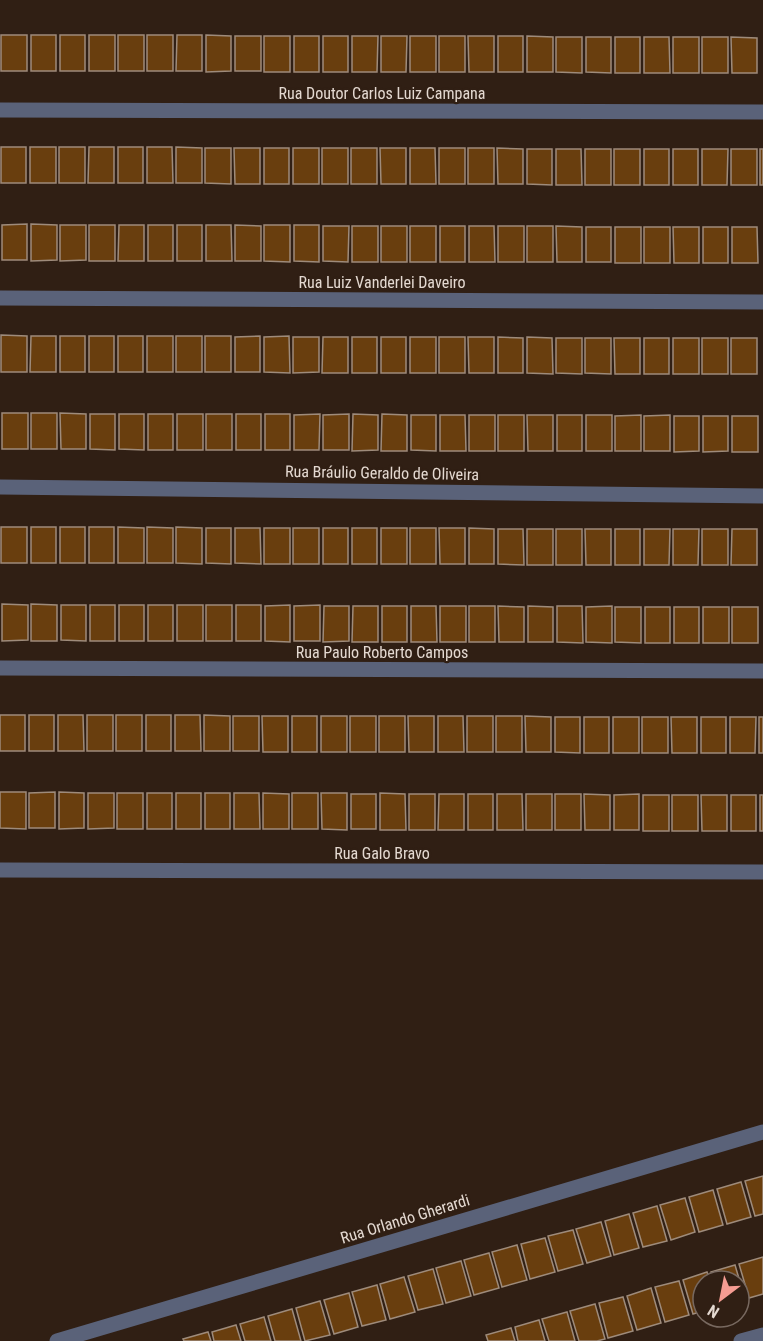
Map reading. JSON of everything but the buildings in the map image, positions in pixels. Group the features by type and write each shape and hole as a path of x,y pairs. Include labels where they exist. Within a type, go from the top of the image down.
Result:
{"street":[{"name":"Rua Doutor Carlos Luiz Campana","path":"0,110 763,112"},
{"name":"Rua Luiz Vanderlei Daveiro","path":"0,298 763,302"},
{"name":"Rua Bráulio Geraldo de Oliveira","path":"0,487 763,496"},
{"name":"Rua Paulo Roberto Campos","path":"0,668 763,671"},
{"name":"Rua Galo Bravo","path":"0,870 763,872"},
{"name":"Rua Orlando Gherardi","path":"57,1341 763,1131"},
{"path":"741,1341 763,1335"}]}
